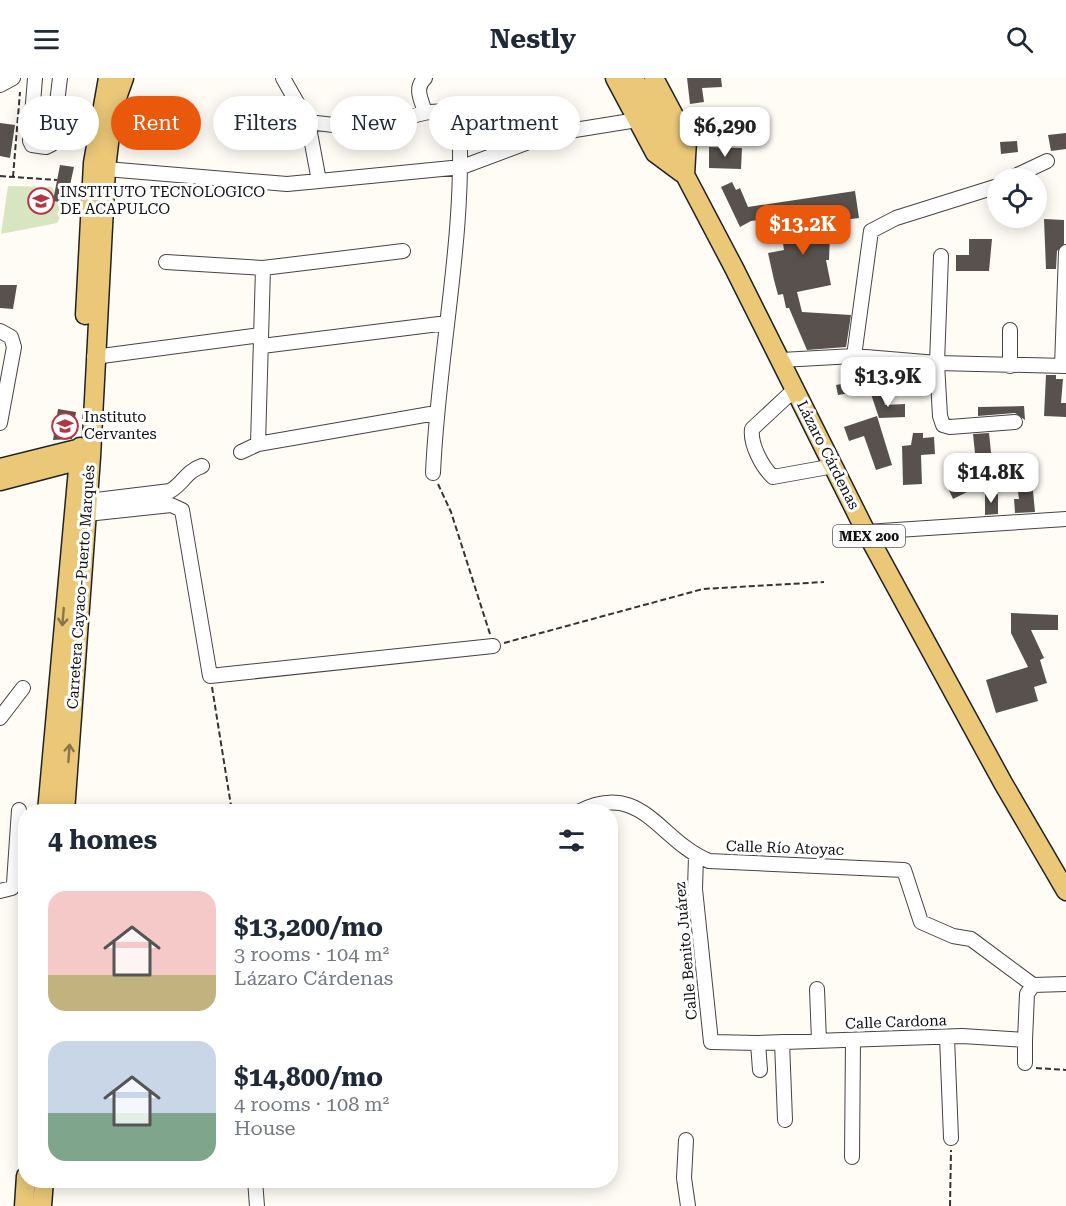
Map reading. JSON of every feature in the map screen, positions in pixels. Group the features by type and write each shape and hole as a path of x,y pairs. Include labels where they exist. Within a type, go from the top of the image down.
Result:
{"main road":[{"name":"Carretera Cayaco-Puerto Marqués","path":"66,804 87,507 85,453 93,173 108,78"},
{"name":"Carretera Cayaco-Puerto Marqués","path":"48,804 94,357 108,149 113,109 124,78"},
{"path":"108,149 137,78"},
{"name":"MEX 200","path":"615,78 655,153 685,175"},
{"name":"Lázaro Cárdenas","path":"634,78 781,360 866,532 1003,783 1066,891"},
{"path":"654,78 687,140 685,175"},
{"path":"0,468 85,453"},
{"path":"0,482 85,453"},
{"path":"24,1206 25,1188"},
{"path":"42,1206 43,1188"}],"street":[{"path":"0,85 13,78"},
{"path":"34,78 30,141 32,145 46,147 52,144 60,78"},
{"path":"283,78 293,96"},
{"path":"424,112 418,91 419,85 425,78"},
{"path":"318,123 368,127 398,122 424,112 447,110 459,117 462,166 436,413 433,473"},
{"path":"106,169 287,184 462,166 550,134 637,120"},
{"path":"313,150 319,181"},
{"path":"1032,168 1047,161"},
{"path":"854,356 871,231 896,218 987,189"},
{"path":"165,261 263,268 404,251"},
{"path":"781,360 854,356 937,363 1064,366 1066,252"},
{"path":"940,256 937,363 940,417 943,425 950,428 1015,422"},
{"path":"258,444 263,268"},
{"path":"94,357 447,323"},
{"path":"1010,330 1010,366"},
{"path":"0,331 10,337 14,347 0,423"},
{"path":"795,389 752,429 751,438 767,472 773,477 834,466"},
{"path":"241,452 258,444 436,413"},
{"path":"87,507 170,491 178,487 186,474 202,466"},
{"path":"87,507 171,505 182,510 210,676 493,646"},
{"path":"866,532 1066,519"},
{"path":"0,718 23,688"},
{"name":"Calle Río Atoyac","path":"602,804 614,800 639,807 696,856 709,861 904,870 921,922 953,936 971,939 1033,985"},
{"path":"6,890 18,816"},
{"name":"Calle Benito Juárez","path":"696,856 695,889 711,1042"},
{"path":"1025,1063 1027,994 1033,985 1066,984"},
{"path":"817,989 819,1041"},
{"path":"947,1037 951,1138"},
{"name":"Calle Cardona","path":"711,1042 758,1043 947,1037 1025,1040"},
{"path":"852,1157 853,1040"},
{"path":"782,1042 785,1120"},
{"path":"758,1043 760,1070"},
{"path":"686,1140 684,1168 688,1206"},
{"path":"256,1188 257,1204"}],"path":[{"path":"13,177 20,92"},
{"path":"0,176 57,180"},
{"path":"433,473 451,512 493,646 704,589 824,582"},
{"path":"210,676 231,804"},
{"path":"1025,1063 1025,1068 1066,1070"},
{"path":"950,1206 951,1138"}],"green space":[{"path":"8,186 52,187 64,209 57,223 1,234"}],"building":[{"path":"687,78 721,78 722,87 702,88 704,102 690,104"},
{"path":"0,123 15,125 10,158 0,156"},
{"path":"1066,133 1066,149 1051,151 1048,135"},
{"path":"1017,141 1018,152 1001,154 1000,142"},
{"path":"709,147 742,148 741,169 709,168"},
{"path":"60,165 74,167 66,203 53,201"},
{"path":"732,182 736,190 740,188 748,207 855,191 859,218 835,221 837,232 830,234 829,260 826,260 831,285 797,292 802,312 851,315 846,347 807,350 789,308 786,308 783,294 778,295 768,253 784,250 779,217 751,221 740,227 721,187"},
{"path":"1047,219 1064,220 1064,244 1057,251 1056,269 1046,269 1044,228 1047,228"},
{"path":"969,239 992,239 989,271 956,271 956,255 969,255"},
{"path":"0,285 17,285 13,309 0,308"},
{"path":"1046,375 1056,375 1056,379 1063,379 1061,403 1066,403 1066,417 1044,416"},
{"path":"874,378 876,388 838,395 836,385"},
{"path":"880,391 885,405 905,404 905,417 879,418 871,394"},
{"path":"1024,406 1025,420 1015,413 978,416 978,407"},
{"name":"Instituto Cervantes","path":"58,409 76,412 72,439 53,440"},
{"path":"877,416 892,465 876,470 864,436 849,441 844,427"},
{"path":"913,433 923,433 923,438 934,437 935,454 921,455 922,484 903,485 902,446 911,445"},
{"path":"989,433 992,462 976,463 973,434"},
{"path":"958,473 967,492 953,499 944,479"},
{"path":"1033,491 1035,512 1015,513 1014,499 1019,499 1018,492"},
{"path":"985,494 998,494 998,514 985,515"},
{"path":"1011,613 1058,615 1058,630 1031,630 1044,658 1040,660 1047,683 1034,687 1038,701 996,713 986,680 1028,667 1011,633"}],"place":[{"name":"INSTITUTO TECNOLOGICO DE ACAPULCO","path":"41,201"},
{"name":"Instituto Cervantes","path":"65,426"}]}
